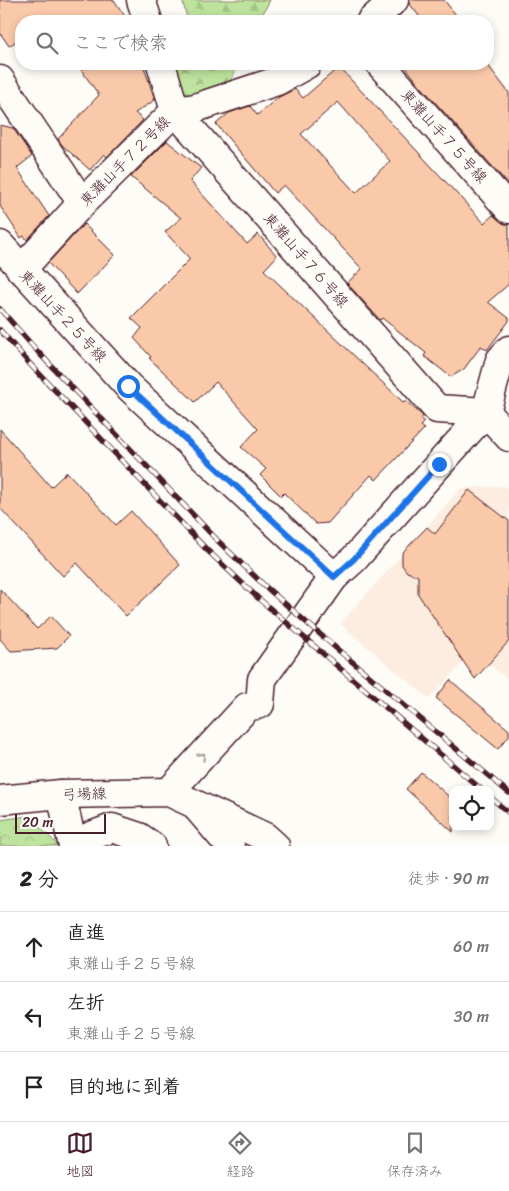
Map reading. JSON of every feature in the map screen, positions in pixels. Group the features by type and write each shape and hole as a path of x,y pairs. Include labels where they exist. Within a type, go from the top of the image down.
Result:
{"street":[{"path":"141,0 146,15"},
{"path":"378,15 394,0"},
{"name":"東灘山手７６号線","path":"163,70 175,111 437,409 486,412"},
{"name":"東灘山手７２号線","path":"21,270 82,203 175,111 196,108 276,81 295,70"},
{"name":"東灘山手７５号線","path":"385,70 509,209"},
{"path":"0,80 82,203"},
{"name":"東灘山手２５号線","path":"0,245 128,386 334,577"},
{"path":"275,846 265,837 169,792 247,707 260,704 262,679 334,577 354,559 486,412 500,360 509,350"},
{"path":"486,412 509,437"},
{"name":"弓場線","path":"0,800 62,794 169,792"},
{"path":"62,794 73,844 112,828 139,837 152,846"},
{"path":"195,805 230,846"}],"shaded area":[{"path":"505,486 509,491 509,680 473,652 429,699 340,624 461,488"}],"green space":[{"path":"182,0 270,0 262,15 186,15"},
{"path":"173,70 236,70 230,82 181,99"},
{"path":"28,816 59,846 0,846 0,820"}],"building":[{"path":"0,0 114,0 124,15 15,15 15,42 9,46 0,33"},
{"path":"409,0 444,0 456,15 418,15 409,3"},
{"path":"81,70 145,70 155,100 135,113 143,120 107,157 104,154 90,170 62,145 58,139 99,95"},
{"path":"336,70 342,70 484,223 493,215 504,224 509,224 509,284 488,302 509,318 509,321 487,350 481,346 464,369 451,377 424,356 426,353 382,318 380,320 347,283 362,269 284,185 275,193 216,124 229,113 250,106 257,115 279,97 295,89 303,98","holes":["338,102 390,161 356,193 301,134"]},
{"path":"408,70 492,70 509,93 509,185"},
{"path":"0,125 13,128 32,156 17,168 49,216 27,240 24,236 21,238 0,206"},
{"path":"167,141 201,168 190,181 247,244 258,234 277,256 264,270 404,403 406,401 423,416 421,419 424,422 420,426 424,429 376,480 371,475 328,523 316,524 284,493 281,496 260,475 266,469 241,447 258,429 216,382 195,402 149,358 151,357 134,338 142,328 131,318 190,259 165,232 181,218 131,177"},
{"path":"84,224 115,255 77,294 48,263"},
{"path":"0,429 51,487 67,472 116,525 131,511 180,565 126,616 77,563 63,576 0,508"},
{"path":"469,490 509,521 509,641 475,679 418,594 418,576 407,572 402,565 402,553 427,527 435,534"},
{"path":"0,589 37,629 51,616 69,636 57,648 11,651 0,639"},
{"path":"450,680 509,730 509,736 498,749 436,698"},
{"path":"421,772 449,796 449,828 406,789"}],"railway":[{"path":"0,309 39,353 217,540 267,588 509,793"},
{"path":"0,330 207,550 258,598 477,786"},
{"path":"494,800 509,813"}],"route":[{"path":"128,386 334,577 354,559 439,464"}]}
